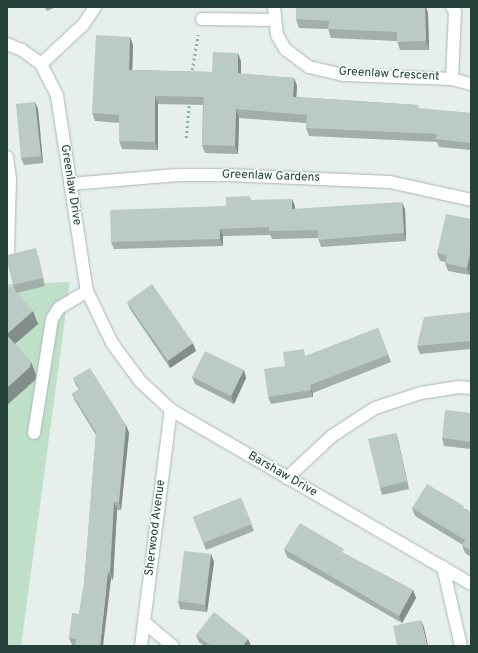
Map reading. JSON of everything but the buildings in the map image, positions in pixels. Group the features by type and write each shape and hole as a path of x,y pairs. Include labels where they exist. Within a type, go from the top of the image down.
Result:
{"street":[{"path":"41,64 83,25 95,7"},
{"name":"Greenlaw Crescent","path":"274,7 274,20 277,35 285,49 309,67 344,75 452,79 471,84"},
{"path":"452,7 456,12 452,79"},
{"path":"202,19 274,20"},
{"name":"Greenlaw Drive","path":"7,44 22,50 41,64 57,96 87,291 112,343"},
{"path":"7,157 8,252"},
{"name":"Greenlaw Gardens","path":"70,184 178,175 228,175 390,182 471,200"},
{"path":"34,433 52,319 59,308 87,291"},
{"name":"Barshaw Drive","path":"112,343 140,381 171,410 471,584"},
{"path":"287,478 332,436 375,408 421,393 458,387 471,388"},
{"name":"Sherwood Avenue","path":"141,646 171,410"},
{"path":"443,567 461,646"},
{"path":"144,622 173,646"}],"path":[{"path":"191,79 194,49 202,19"},
{"path":"186,138 189,101"}],"green space":[{"path":"70,282 21,646 7,646 7,284"}]}
